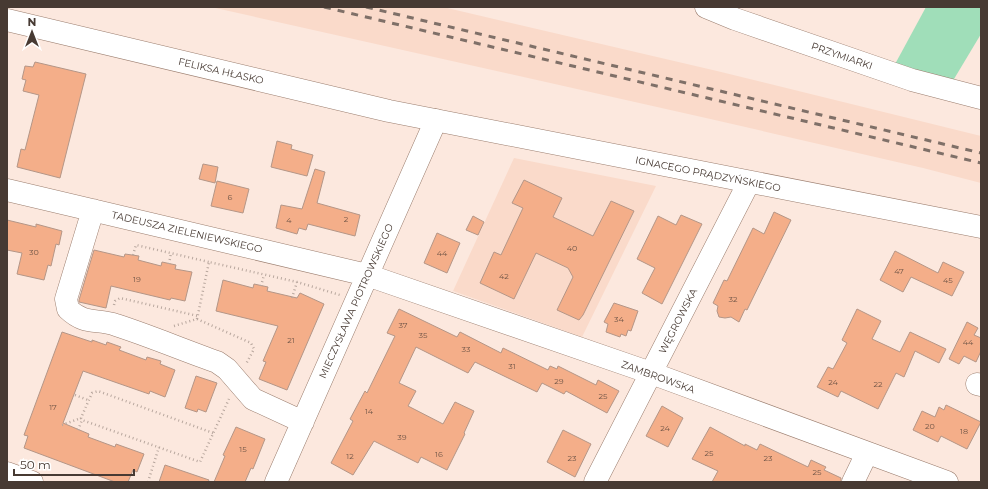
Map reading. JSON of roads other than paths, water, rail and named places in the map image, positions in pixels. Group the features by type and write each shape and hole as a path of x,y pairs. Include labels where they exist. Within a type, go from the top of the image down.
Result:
{"street":[{"name":"PRZYMIARKI","path":"706,7 735,19 912,80 981,98"},
{"name":"FELIKSA HŁASKO","path":"7,20 389,111 436,120"},
{"name":"IGNACEGO PRĄDZYŃSKIEGO","path":"436,120 981,227"},
{"name":"MIECZYSŁAWA PIOTROWSKIEGO","path":"276,482 436,120"},
{"name":"WĘGROWSKA","path":"595,482 749,182"},
{"name":"TADEUSZA ZIELENIEWSKIEGO","path":"7,190 367,275"},
{"path":"93,210 66,299 68,309 80,318 94,322 114,324 217,362 227,369 253,399 303,422"},
{"name":"ZAMBROWSKA","path":"367,275 651,373 947,482"},
{"path":"852,482 867,453"},
{"path":"7,473 32,482"}],"railway":[{"path":"324,7 981,163"},
{"path":"366,7 981,153"}]}
